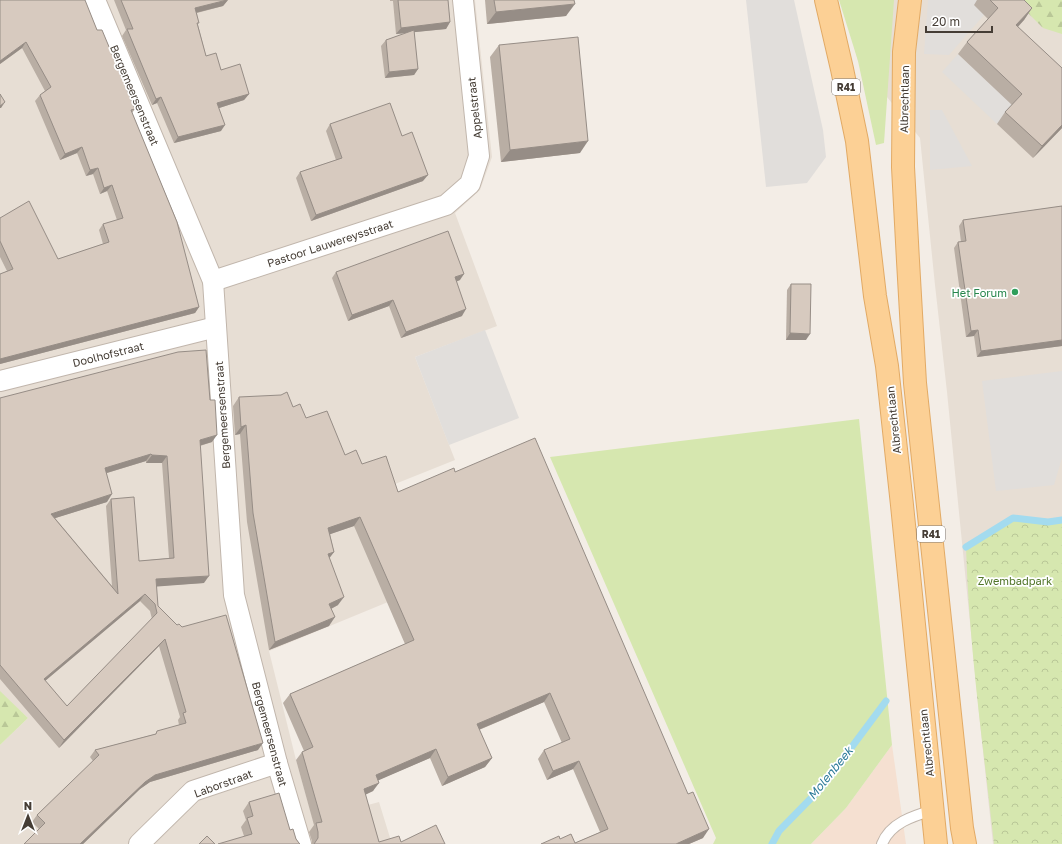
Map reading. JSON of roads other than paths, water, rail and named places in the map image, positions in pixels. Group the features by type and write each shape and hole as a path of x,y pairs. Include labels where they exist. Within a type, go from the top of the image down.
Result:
{"main road":[{"name":"Albrechtlaan","path":"826,0 857,141 875,296 887,366 936,844"},
{"name":"Albrechtlaan","path":"910,0 904,52 903,168 914,368 949,714 965,844"}],"street":[{"name":"Bergemeersenstraat","path":"95,0 213,281 234,595 277,763 301,844"},
{"name":"Appelstraat","path":"446,205 470,184 479,156 463,0"},
{"name":"Pastoor Lauwereysstraat","path":"213,281 446,205"},
{"name":"Doolhofstraat","path":"0,381 216,327"},
{"name":"Laborstraat","path":"139,844 193,791 277,763"}],"lane":[{"path":"882,844 895,826 911,817 933,810"}],"waterway":[{"name":"Molenbeek","path":"966,547 1013,518 1048,522 1062,520"},
{"name":"Molenbeek","path":"772,844 779,831 822,787 886,701"}],"place":[{"name":"Het Forum","path":"1015,292"}],"park label":[{"name":"Zwembadpark","path":"1015,580"}]}
